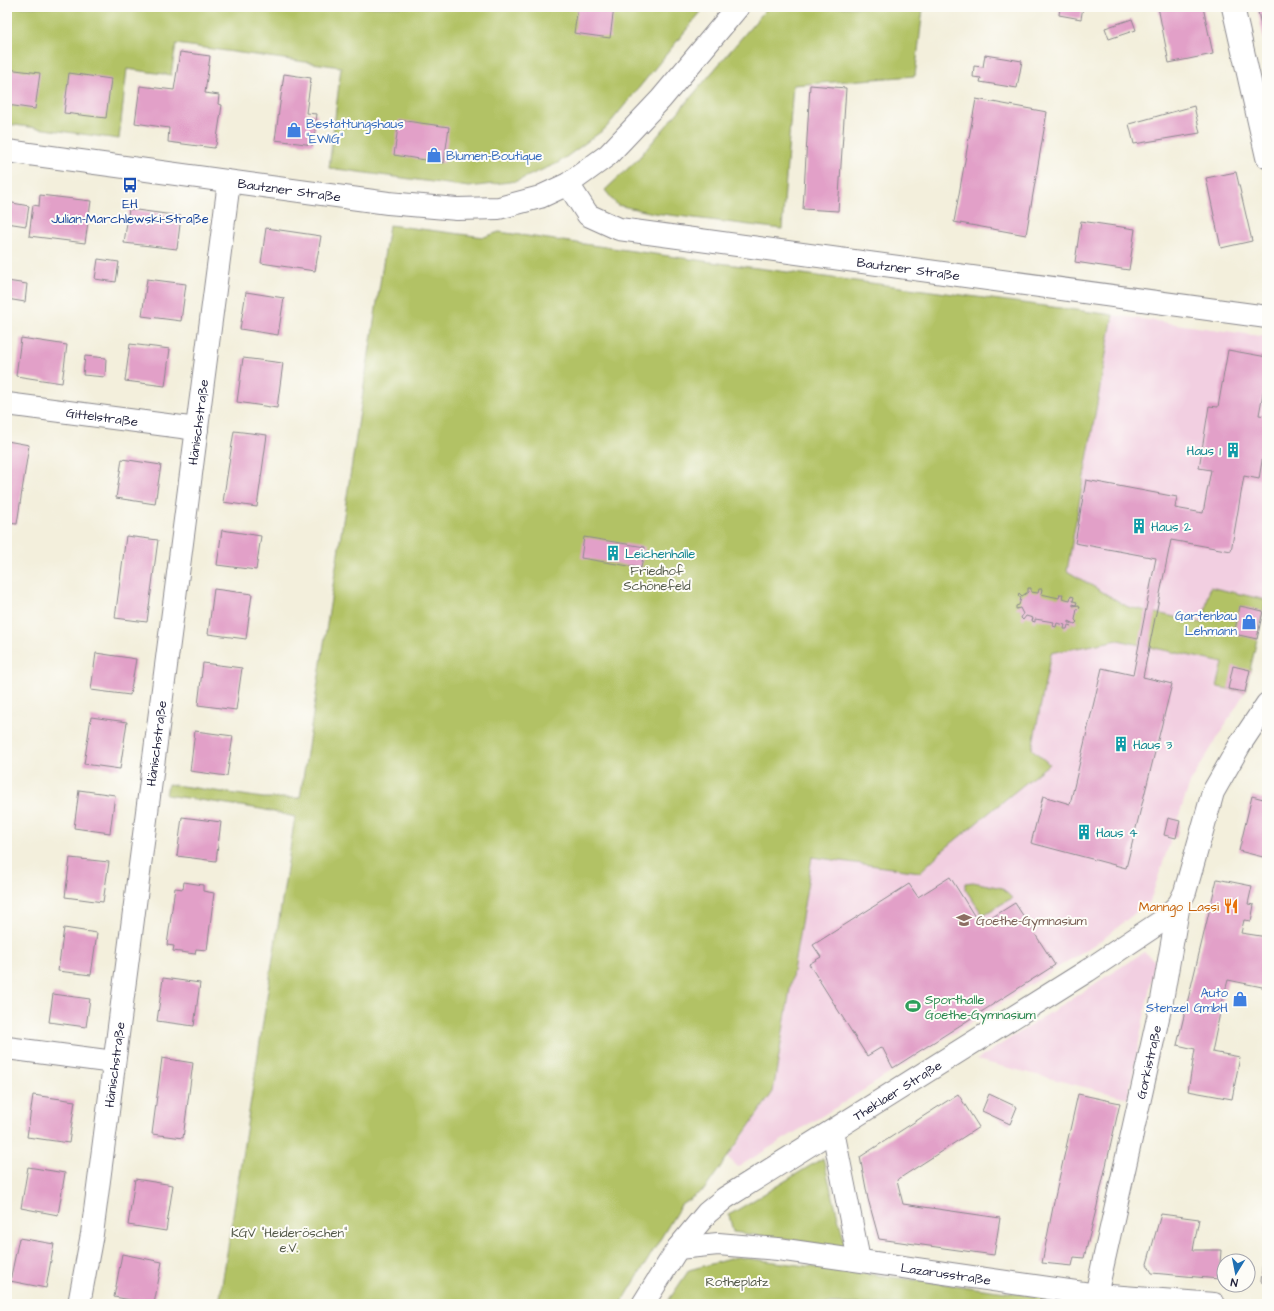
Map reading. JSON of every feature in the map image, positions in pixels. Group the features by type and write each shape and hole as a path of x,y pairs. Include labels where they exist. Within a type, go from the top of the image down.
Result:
{"street":[{"name":"Bautzner Straße","path":"7,151 381,202 457,209 499,208 540,197 568,184 608,155 661,100 738,7"},
{"path":"1232,7 1267,157"},
{"name":"Hänischstraße","path":"78,1304 92,1234 229,182"},
{"name":"Bautzner Straße","path":"568,184 588,215 619,229 1267,317"},
{"name":"Gittelstraße","path":"7,404 197,429"},
{"name":"Gorkistraße","path":"1096,1299 1162,1000 1179,904 1190,877 1213,792 1241,743 1267,704"},
{"name":"Theklaer Straße","path":"643,1304 678,1248 707,1213 725,1198 1116,953 1162,921 1179,904"},
{"path":"7,1048 114,1062"},
{"path":"833,1131 859,1260"},
{"name":"Lazarusstraße","path":"678,1248 718,1244 778,1249 859,1260 1096,1299 1214,1304"}],"shaded area":[{"path":"1113,315 1267,337 1266,600 1210,587 1203,623 1128,607 1067,571"},
{"name":"Goethe-Gymnasium","path":"1117,640 1223,663 1218,687 1245,692 1190,783 1150,901 1103,939 843,1103 738,1167 728,1158 773,1092 812,857 920,872 942,851 1048,764 1032,749 1051,653"},
{"path":"1144,952 1155,961 1128,1098 977,1060"}],"green space":[{"path":"7,7 705,7 606,128 558,163 517,181 469,187 329,168 341,67 176,44 171,75 127,69 119,139 7,124"},
{"path":"768,7 927,7 923,9 915,76 793,85 782,229 654,213 617,205 605,190 637,160"},
{"name":"Friedhof Schönefeld","path":"389,225 484,237 499,232 704,261 1113,315 1067,571 1128,607 1203,623 1210,587 1266,600 1245,692 1217,687 1223,663 1118,640 1051,653 1032,749 1049,764 942,851 920,872 812,857 773,1092 705,1189 681,1205 621,1304 219,1304 295,817 261,809 166,795 168,784 263,798 300,798"},
{"path":"973,882 1002,888 1012,898 983,915 965,889 965,883"},
{"path":"823,1158 846,1248 733,1232 729,1215"},
{"name":"Rotheplatz","path":"737,1257 1076,1301 1075,1304 666,1304 689,1270"}],"building":[{"path":"442,7 460,7 459,10"},
{"path":"578,7 614,7 610,38 574,33"},
{"path":"1060,7 1083,7 1081,19 1059,15"},
{"path":"1158,7 1203,7 1213,54 1169,63"},
{"path":"1257,7 1267,7 1267,48 1266,48"},
{"path":"1132,19 1136,30 1109,39 1105,28"},
{"path":"180,52 210,56 205,93 219,95 218,104 222,105 216,145 214,148 168,142 169,128 135,123 140,86 174,90"},
{"path":"985,55 1022,61 1017,88 980,82 981,78 973,77 974,66 983,67"},
{"path":"7,69 40,73 35,109 7,105"},
{"path":"69,73 111,79 106,118 64,113"},
{"path":"284,74 311,78 306,113 317,114 313,145 275,140"},
{"path":"810,85 846,88 838,211 803,209"},
{"path":"976,99 1047,112 1026,235 954,222"},
{"path":"1194,106 1200,133 1134,144 1129,124"},
{"path":"399,120 449,127 444,163 394,155"},
{"path":"1236,172 1252,241 1221,248 1206,178"},
{"path":"40,195 91,201 85,243 29,236 33,205 39,206"},
{"path":"7,202 29,206 26,226 7,223"},
{"path":"129,209 181,216 177,249 124,243"},
{"path":"1081,221 1135,229 1129,270 1075,262"},
{"path":"266,228 321,236 315,271 261,263"},
{"path":"98,259 119,262 116,282 95,279"},
{"path":"147,279 186,284 181,321 142,316"},
{"path":"7,281 27,284 25,302 7,299"},
{"path":"246,292 284,298 278,335 240,329"},
{"path":"21,338 67,345 62,383 16,376"},
{"path":"130,344 170,349 165,386 125,381"},
{"path":"1228,350 1267,357 1267,371 1259,415 1267,416 1267,431 1259,479 1244,476 1231,551 1171,540 1143,677 1172,684 1126,868 1031,843 1043,796 1070,804 1102,668 1133,675 1156,558 1075,543 1086,480 1177,497 1175,508 1203,513 1211,470 1199,468 1209,406 1218,407"},
{"path":"85,356 106,358 105,377 83,375"},
{"path":"243,358 283,363 277,408 237,402"},
{"path":"234,431 267,435 257,507 223,502"},
{"path":"7,441 29,445 17,524 7,523"},
{"path":"122,459 161,465 155,504 116,498"},
{"path":"222,530 261,536 256,570 217,565"},
{"path":"126,536 158,540 147,622 115,618"},
{"name":"Leichenhalle","path":"584,537 645,547 641,568 581,558"},
{"path":"1028,588 1031,588 1031,592 1038,593 1039,589 1042,589 1041,594 1059,598 1060,594 1063,594 1062,598 1070,600 1071,596 1074,597 1073,601 1077,602 1076,605 1073,604 1073,606 1079,605 1080,608 1077,609 1075,620 1077,622 1075,624 1069,621 1069,623 1072,623 1071,626 1068,625 1067,629 1064,629 1065,625 1057,623 1056,627 1053,626 1054,622 1035,619 1035,622 1032,621 1033,618 1026,616 1023,620 1021,618 1023,614 1020,608 1016,609 1016,606 1019,605 1021,598 1018,596 1019,593 1022,596 1028,592"},
{"path":"214,589 252,594 246,639 208,634"},
{"name":"Gartenbau Lehmann","path":"1240,606 1263,611 1257,639 1234,634"},
{"path":"96,653 136,659 130,695 91,690"},
{"path":"203,663 242,668 236,710 198,705"},
{"path":"1233,666 1250,670 1245,692 1228,689"},
{"path":"91,717 127,722 120,769 84,764"},
{"path":"195,731 233,736 227,776 190,771"},
{"path":"79,790 115,795 110,833 74,828"},
{"path":"1252,796 1267,800 1267,858 1239,851"},
{"path":"182,817 221,822 216,861 177,856"},
{"path":"1168,818 1180,821 1176,838 1164,835"},
{"path":"70,858 109,862 103,902 65,897"},
{"name":"Sporthalle Goethe-Gymnasium","path":"950,877 980,925 1015,903 1055,965 893,1068 882,1047 867,1056 809,964 821,957 813,945 909,884 918,897"},
{"path":"1217,879 1252,886 1248,904 1254,905 1251,921 1244,920 1241,933 1267,937 1267,988 1228,980 1222,1003 1212,1052 1240,1057 1232,1099 1188,1091 1195,1049 1177,1045"},
{"path":"184,882 203,885 203,891 214,893 207,950 196,949 195,954 173,951 174,946 167,945 175,888 183,889"},
{"path":"64,928 97,933 91,975 58,971"},
{"path":"163,978 200,983 194,1026 157,1021"},
{"path":"53,994 90,999 86,1027 49,1022"},
{"path":"162,1058 193,1063 183,1138 152,1134"},
{"path":"958,1094 979,1127 897,1180 903,1204 1000,1218 994,1255 879,1239 868,1199 860,1157"},
{"path":"989,1094 1017,1107 1010,1124 982,1111"},
{"path":"1078,1094 1120,1103 1084,1258 1074,1257 1072,1266 1042,1263 1055,1197"},
{"path":"33,1095 75,1101 69,1143 27,1137"},
{"path":"28,1167 65,1173 58,1215 21,1208"},
{"path":"135,1179 173,1185 166,1231 128,1225"},
{"path":"1161,1214 1199,1219 1193,1250 1221,1250 1221,1253 1216,1253 1216,1279 1152,1273 1147,1264"},
{"path":"1267,1224 1267,1283 1261,1282"},
{"path":"19,1238 54,1244 46,1288 10,1281"},
{"path":"122,1254 162,1262 154,1304 114,1297"}],"place":[{"name":"Bestattungshaus \"EWIG\"","path":"294,130"},
{"name":"Blumen-Boutique","path":"434,155"},
{"name":"EH Julian-Marchlewski-Straße","path":"130,185"},
{"name":"Haus 1","path":"1233,450"},
{"name":"Haus 2","path":"1139,526"},
{"name":"Leichenhalle","path":"613,553"},
{"name":"Gartenbau Lehmann","path":"1249,622"},
{"name":"Haus 3","path":"1121,744"},
{"name":"Haus 4","path":"1084,832"},
{"name":"Manngo Lassi","path":"1231,906"},
{"name":"Goethe-Gymnasium","path":"964,920"},
{"name":"Auto Stenzel GmbH","path":"1240,999"},
{"name":"Sporthalle Goethe-Gymnasium","path":"913,1006"}],"park label":[{"name":"KGV \"Heideröschen\" e.V.","path":"289,1240"}]}
